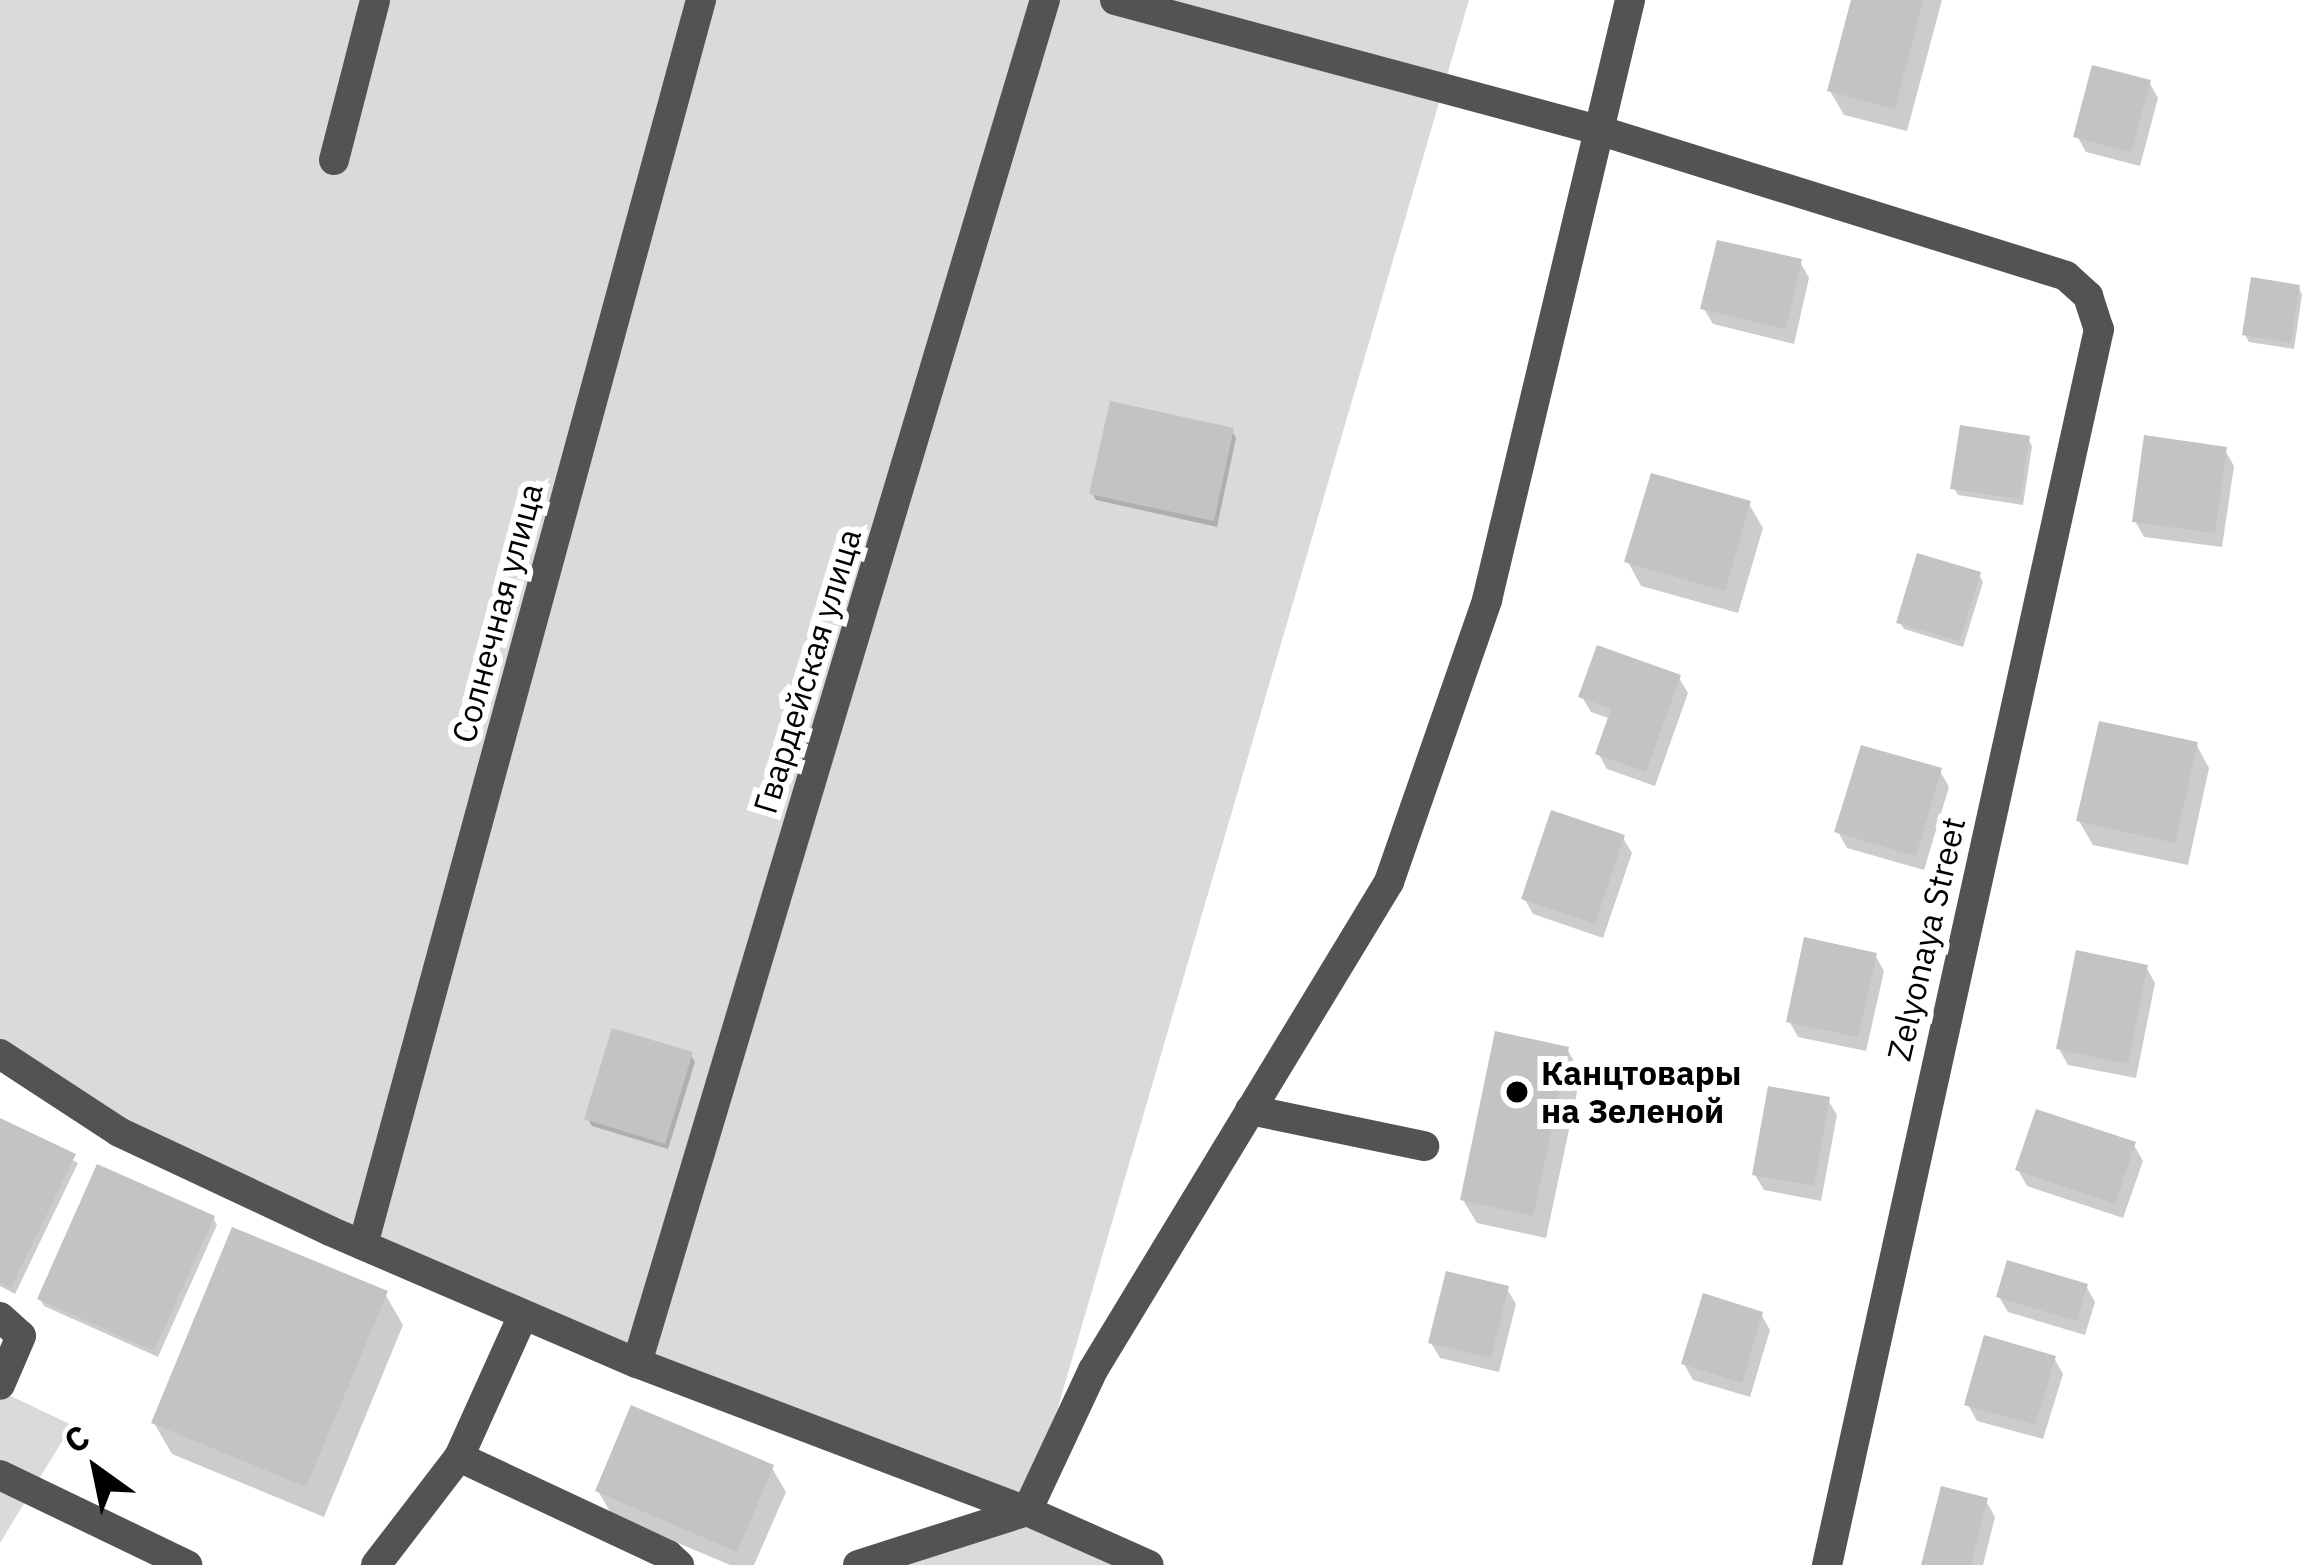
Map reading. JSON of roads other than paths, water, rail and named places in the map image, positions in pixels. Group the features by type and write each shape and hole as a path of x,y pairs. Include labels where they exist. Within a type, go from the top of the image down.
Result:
{"street":[{"path":"334,160 375,0"},
{"name":"Солнечная улица","path":"363,1245 701,0"},
{"name":"Гвардейская улица","path":"638,1363 1045,0"},
{"path":"1114,0 1598,130"},
{"path":"858,1565 1028,1511 1093,1370 1389,882 1487,600 1630,0"},
{"name":"Zelyonaya Street","path":"1598,130 2066,275 2088,296 2099,329 1827,1565"},
{"path":"0,1054 119,1132 363,1245 638,1363 1028,1511 1149,1565"},
{"path":"1250,1110 1424,1146"},
{"path":"0,1317 21,1336 0,1385"},
{"path":"376,1565 459,1457 519,1324"},
{"path":"459,1457 668,1555 679,1565"},
{"path":"0,1475 187,1565"}],"place":[{"name":"Канцтовары на Зеленой","path":"1517,1092"}]}
